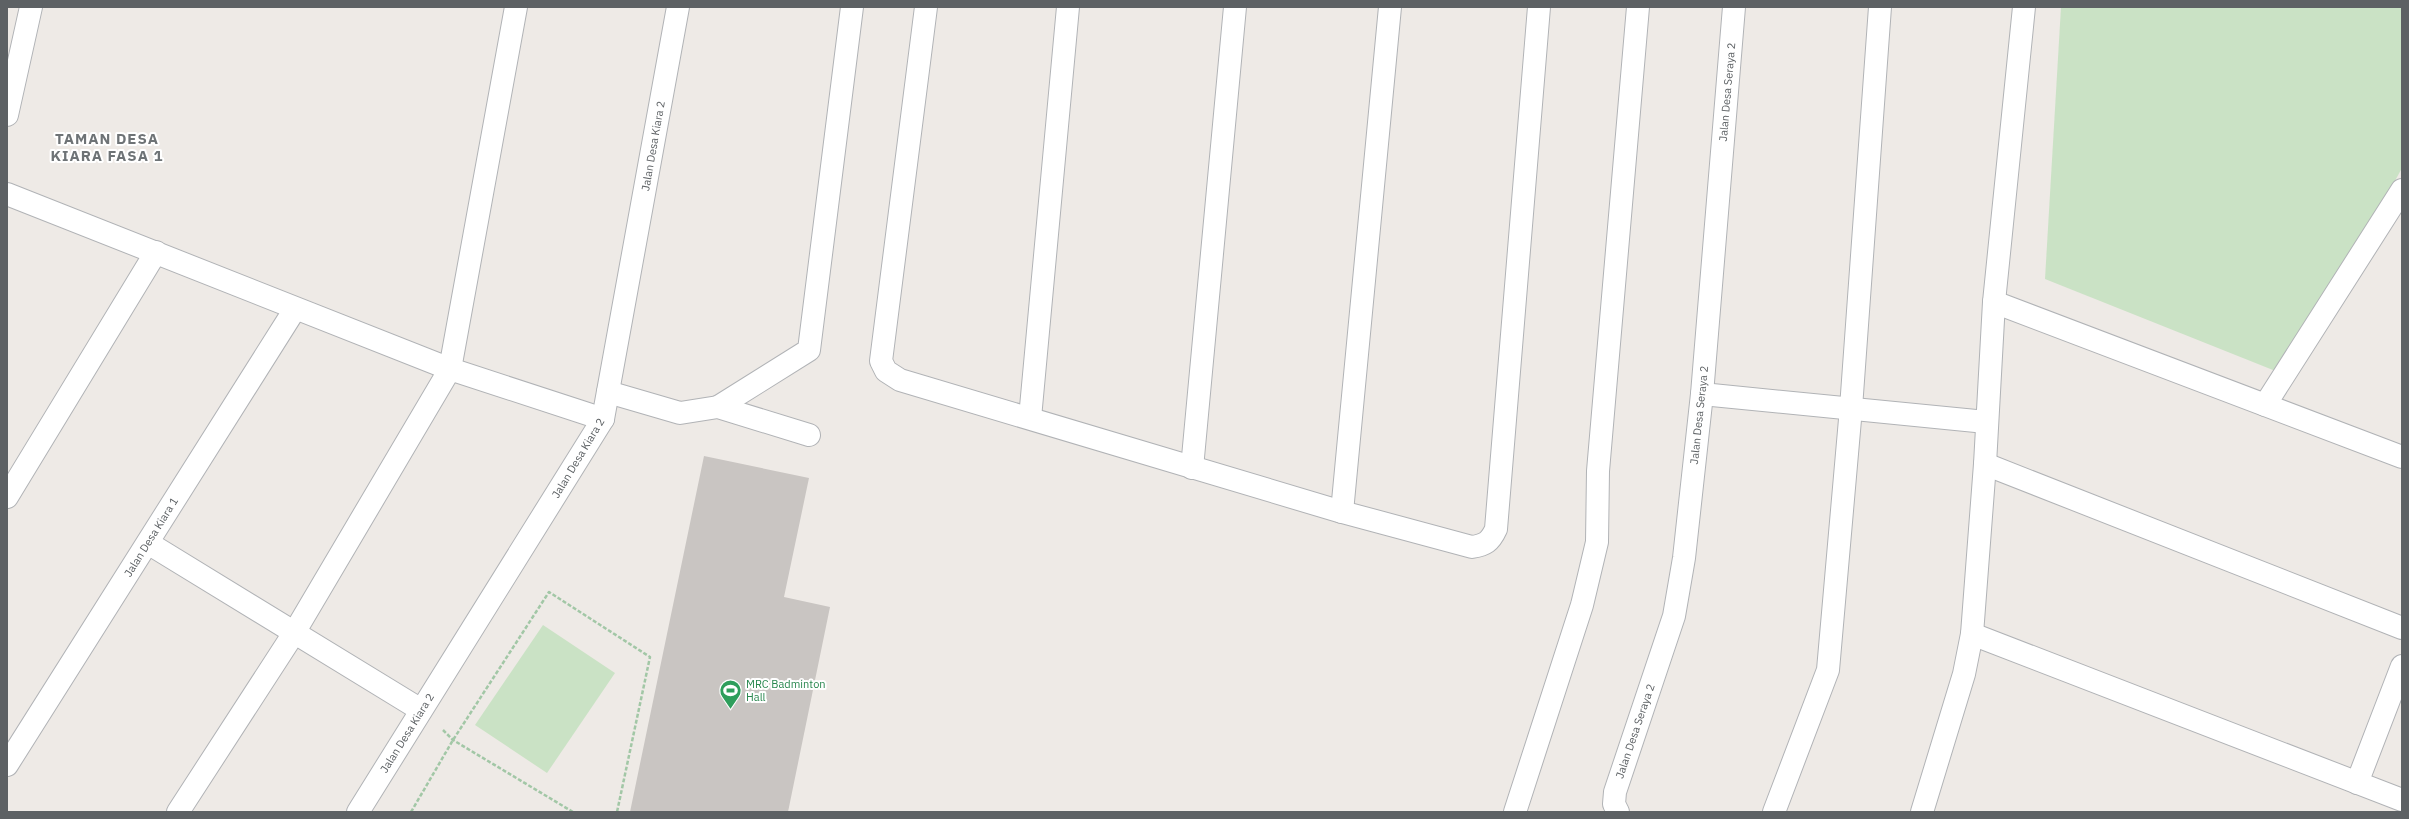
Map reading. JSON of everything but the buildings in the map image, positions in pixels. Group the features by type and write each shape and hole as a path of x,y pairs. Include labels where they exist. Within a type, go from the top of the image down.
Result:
{"street":[{"path":"7,115 31,7"},
{"path":"178,812 294,633 450,369 516,7"},
{"name":"Jalan Desa Kiara 2","path":"358,812 603,419 678,7"},
{"path":"608,392 680,413 718,407 809,350 852,7"},
{"path":"926,7 881,361 886,370 900,380 1342,512 1472,547 1484,546 1491,539 1496,530 1539,7"},
{"path":"1030,418 1068,7"},
{"path":"1192,468 1235,7"},
{"path":"1342,512 1390,7"},
{"path":"1515,812 1582,605 1597,542 1598,471 1638,7"},
{"name":"Jalan Desa Seraya 2","path":"1618,812 1614,804 1615,792 1674,616 1684,558 1702,394 1734,7"},
{"path":"1774,812 1828,670 1851,408 1880,7"},
{"path":"1922,812 1964,674 1972,634 1985,464 1986,422 1994,302 2024,7"},
{"path":"2265,405 2402,190"},
{"path":"7,194 450,369 603,419"},
{"path":"7,497 156,252"},
{"path":"1994,302 2402,457"},
{"name":"Jalan Desa Kiara 1","path":"7,765 295,309"},
{"path":"1702,394 1986,422"},
{"path":"718,407 809,434"},
{"path":"1985,464 2402,628"},
{"path":"148,543 421,710"},
{"path":"1972,634 2402,800"},
{"path":"2357,783 2402,666"}],"path":[{"path":"410,812 453,740 549,592 650,658 617,812"},
{"path":"421,710 453,740 573,812"}],"green space":[{"path":"2061,7 2402,7 2402,168 2288,376 2045,279"},
{"path":"543,625 615,673 547,773 475,725"}],"place":[{"name":"MRC Badminton Hall","path":"730,710"}],"district":[{"name":"TAMAN DESA KIARA FASA 1","path":"107,148"}]}
